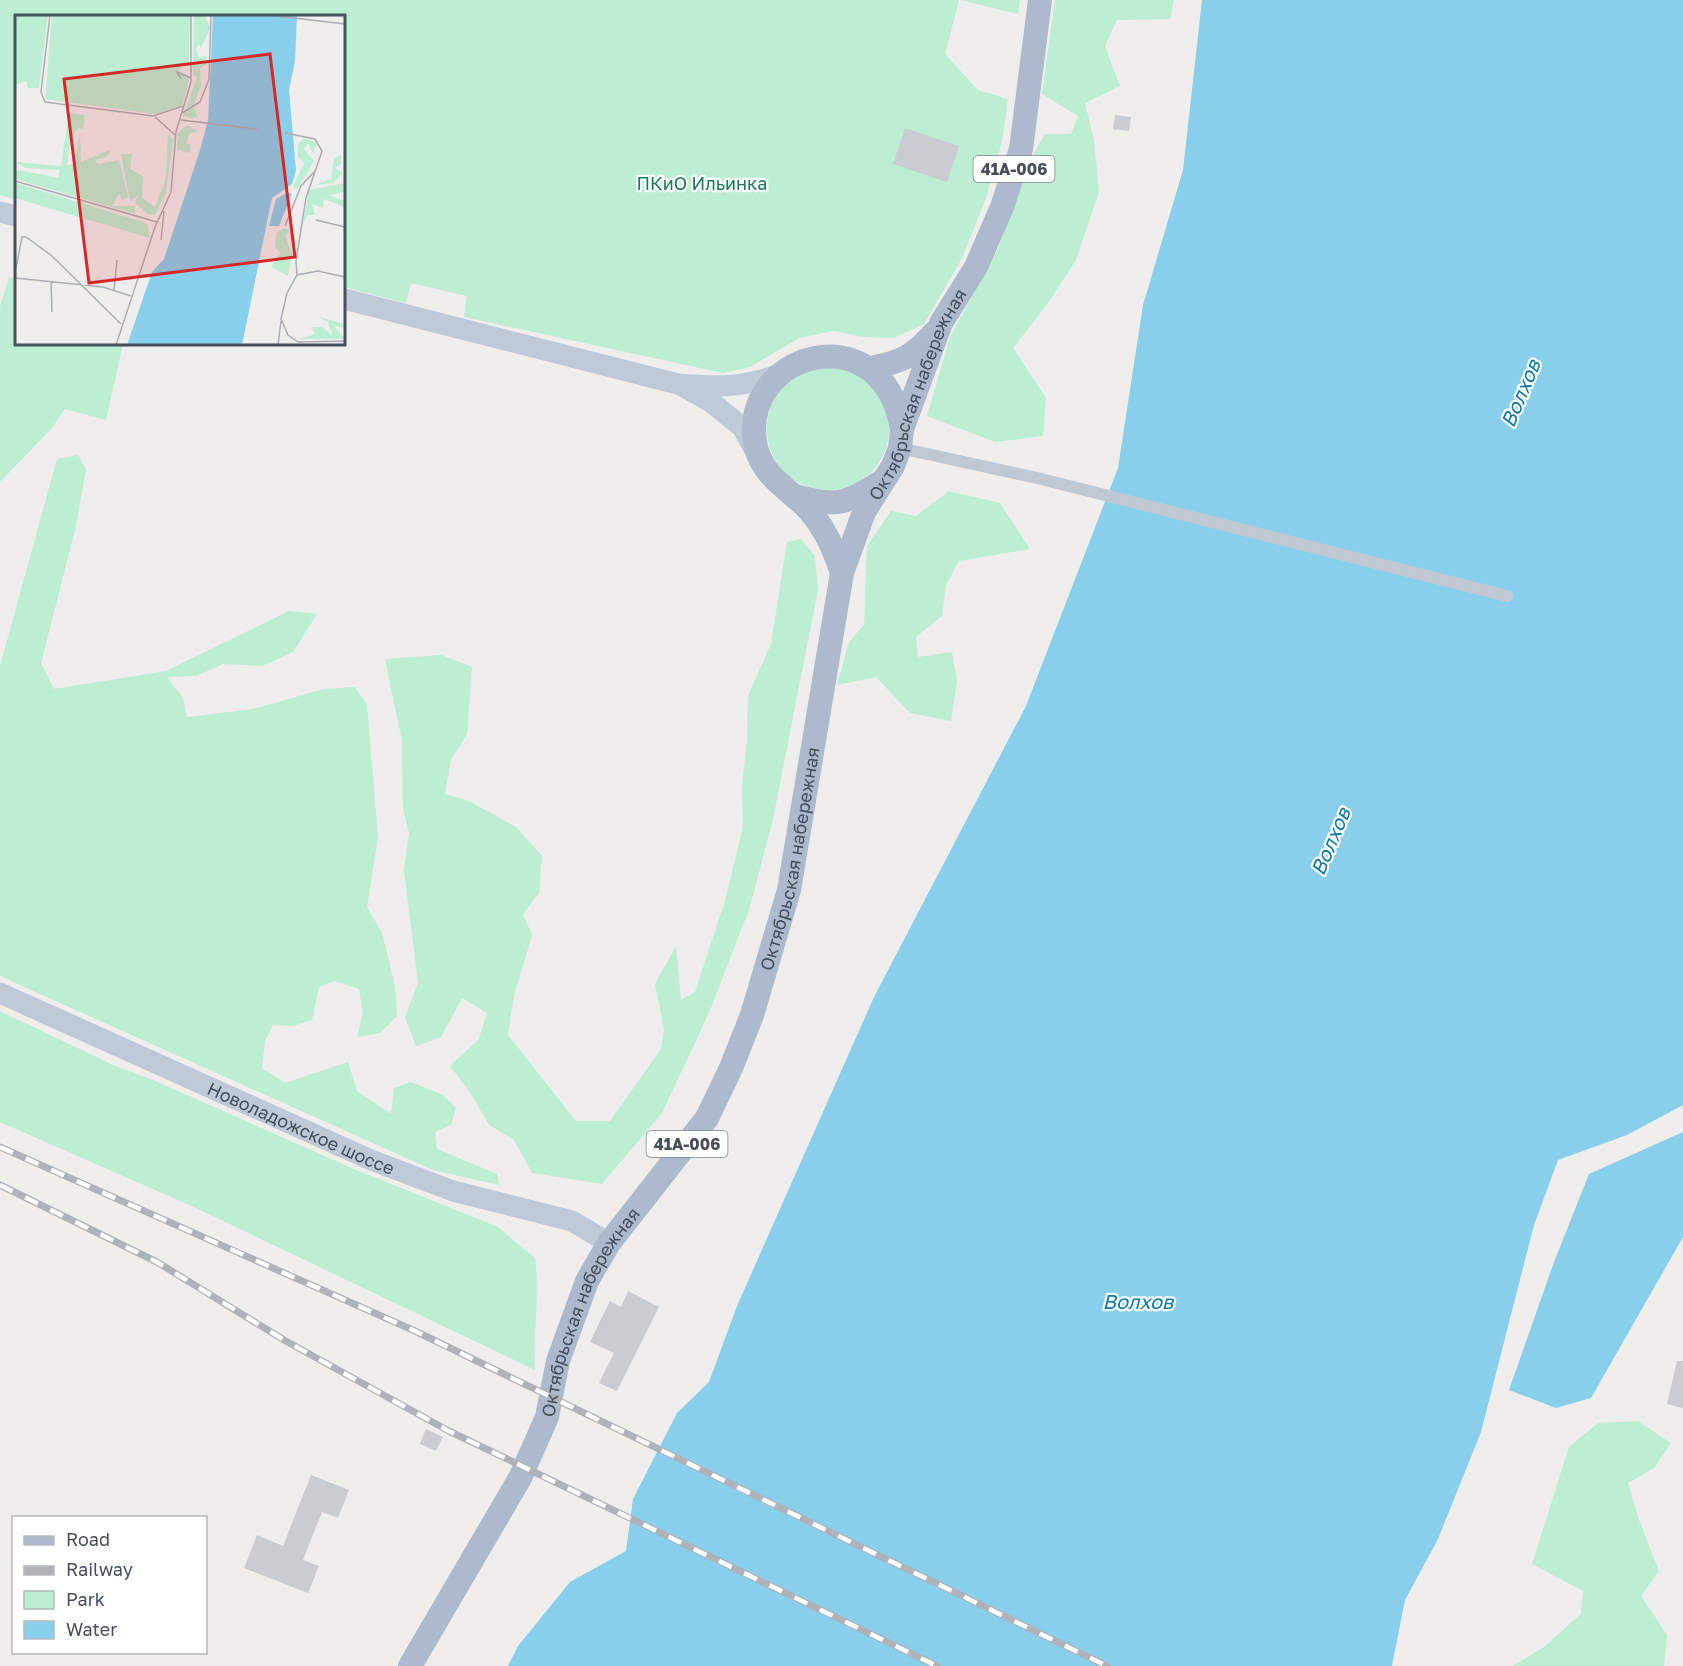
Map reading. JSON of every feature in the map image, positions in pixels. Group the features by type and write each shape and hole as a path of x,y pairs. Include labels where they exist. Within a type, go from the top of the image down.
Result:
{"main road":[{"name":"Октябрьская набережная","path":"410,1666 520,1478 547,1417 558,1361 587,1281 609,1243 707,1118 731,1068 752,1015 789,890 842,573 864,512 893,466 941,323 976,267 1002,207 1021,149 1040,0"},
{"path":"0,212 15,216"},
{"path":"345,299 678,384 721,387 747,385 778,375 799,362 823,356 848,358 870,368 887,385 898,405 901,439"},
{"path":"870,368 896,363 918,352 941,323"},
{"path":"767,471 756,447 754,421 762,396 778,375"},
{"path":"678,384 711,402 742,427 767,471 779,485 795,496 823,528 842,573"},
{"path":"795,496 825,504 856,499 882,481"},
{"name":"Новоладожское шоссе","path":"0,993 371,1160 453,1191 572,1221 609,1243"}],"street":[{"path":"901,439 1037,478 1508,597"}],"green space":[{"name":"ПКиО Ильинка","path":"0,0 959,0 945,54 978,90 1008,99 1002,141 986,198 962,258 924,324 894,338 864,337 833,331 799,338 750,367 723,373 464,317 467,296 411,283 406,303 345,287 345,15 15,15 15,200 0,195"},
{"path":"961,0 1020,0 1018,14"},
{"path":"1055,0 1174,0 1170,19 1117,20 1105,46 1120,86 1085,103 1094,141 1099,192 1076,260 1048,303 1013,348 1046,398 1043,436 995,442 927,416 950,337 998,249 1029,162 1045,134 1071,134 1078,116 1042,94"},
{"path":"9,277 15,279 15,345 123,345 106,420 65,409 51,429 0,482 0,307"},
{"path":"828,368 851,373 871,386 884,406 889,429 884,452 871,472 851,485 828,490 805,485 785,472 772,452 767,429 772,406 785,386 805,373"},
{"path":"78,455 86,470 76,526 41,663 54,689 166,671 289,611 317,614 293,652 262,666 223,664 196,676 167,677 183,698 187,717 253,709 324,689 355,687 367,705 378,837 367,907 382,933 395,986 397,1016 380,1033 357,1037 363,1013 359,989 334,981 319,987 312,1020 293,1026 273,1025 265,1041 262,1068 285,1083 348,1062 357,1091 391,1114 394,1088 411,1082 443,1095 456,1108 451,1125 435,1132 437,1149 497,1174 499,1185 433,1170 0,976 0,666 57,459"},
{"path":"949,491 1000,503 1030,549 959,561 946,585 942,616 916,637 918,657 952,652 957,681 951,721 910,713 876,677 837,685 849,642 864,625 867,546 891,511 916,516"},
{"path":"801,539 815,556 818,590 773,819 749,910 708,1015 662,1113 602,1184 532,1173 514,1140 489,1125 469,1091 450,1066 479,1039 487,1013 462,998 441,1037 416,1046 405,1017 418,983 404,871 409,832 403,810 402,741 385,659 441,655 472,667 467,734 451,760 445,794 469,801 516,827 542,856 539,893 523,914 532,935 514,996 508,1035 576,1121 610,1121 661,1049 664,1029 655,984 676,946 681,1000 695,992 725,901 743,826 742,786 747,741 748,696 771,644 787,542"},
{"path":"0,1011 113,1065 153,1080 354,1169 498,1227 535,1258 537,1286 535,1370 196,1208 0,1122"},
{"path":"1638,1421 1671,1443 1654,1468 1628,1483 1639,1520 1659,1571 1641,1596 1667,1635 1664,1666 1513,1666 1544,1647 1581,1614 1583,1591 1532,1564 1569,1447 1598,1423"}],"water":[{"name":"Волхов","path":"1202,0 1683,0 1683,1105 1627,1135 1558,1160 1534,1225 1481,1432 1438,1539 1405,1600 1392,1666 508,1666 518,1646 570,1582 626,1551 633,1499 677,1413 709,1382 737,1306 874,997 1026,706 1118,468 1143,305 1183,170"},
{"path":"1683,1132 1683,1237 1591,1398 1556,1408 1509,1390 1554,1262 1589,1174"}],"building":[{"path":"1115,115 1131,117 1129,131 1113,129"},
{"path":"905,128 959,146 947,182 893,164"},
{"path":"628,1291 659,1307 617,1391 599,1383 614,1353 590,1342 610,1301 621,1307"},
{"path":"1677,1361 1683,1361 1683,1408 1667,1404"},
{"path":"426,1429 443,1437 436,1451 420,1444"},
{"path":"311,1475 349,1490 338,1518 322,1512 303,1560 319,1566 308,1593 244,1568 257,1535 283,1546"}],"railway":[{"path":"0,1147 415,1331 1107,1666"},
{"path":"0,1185 157,1262 284,1340 447,1430 937,1666"}]}
